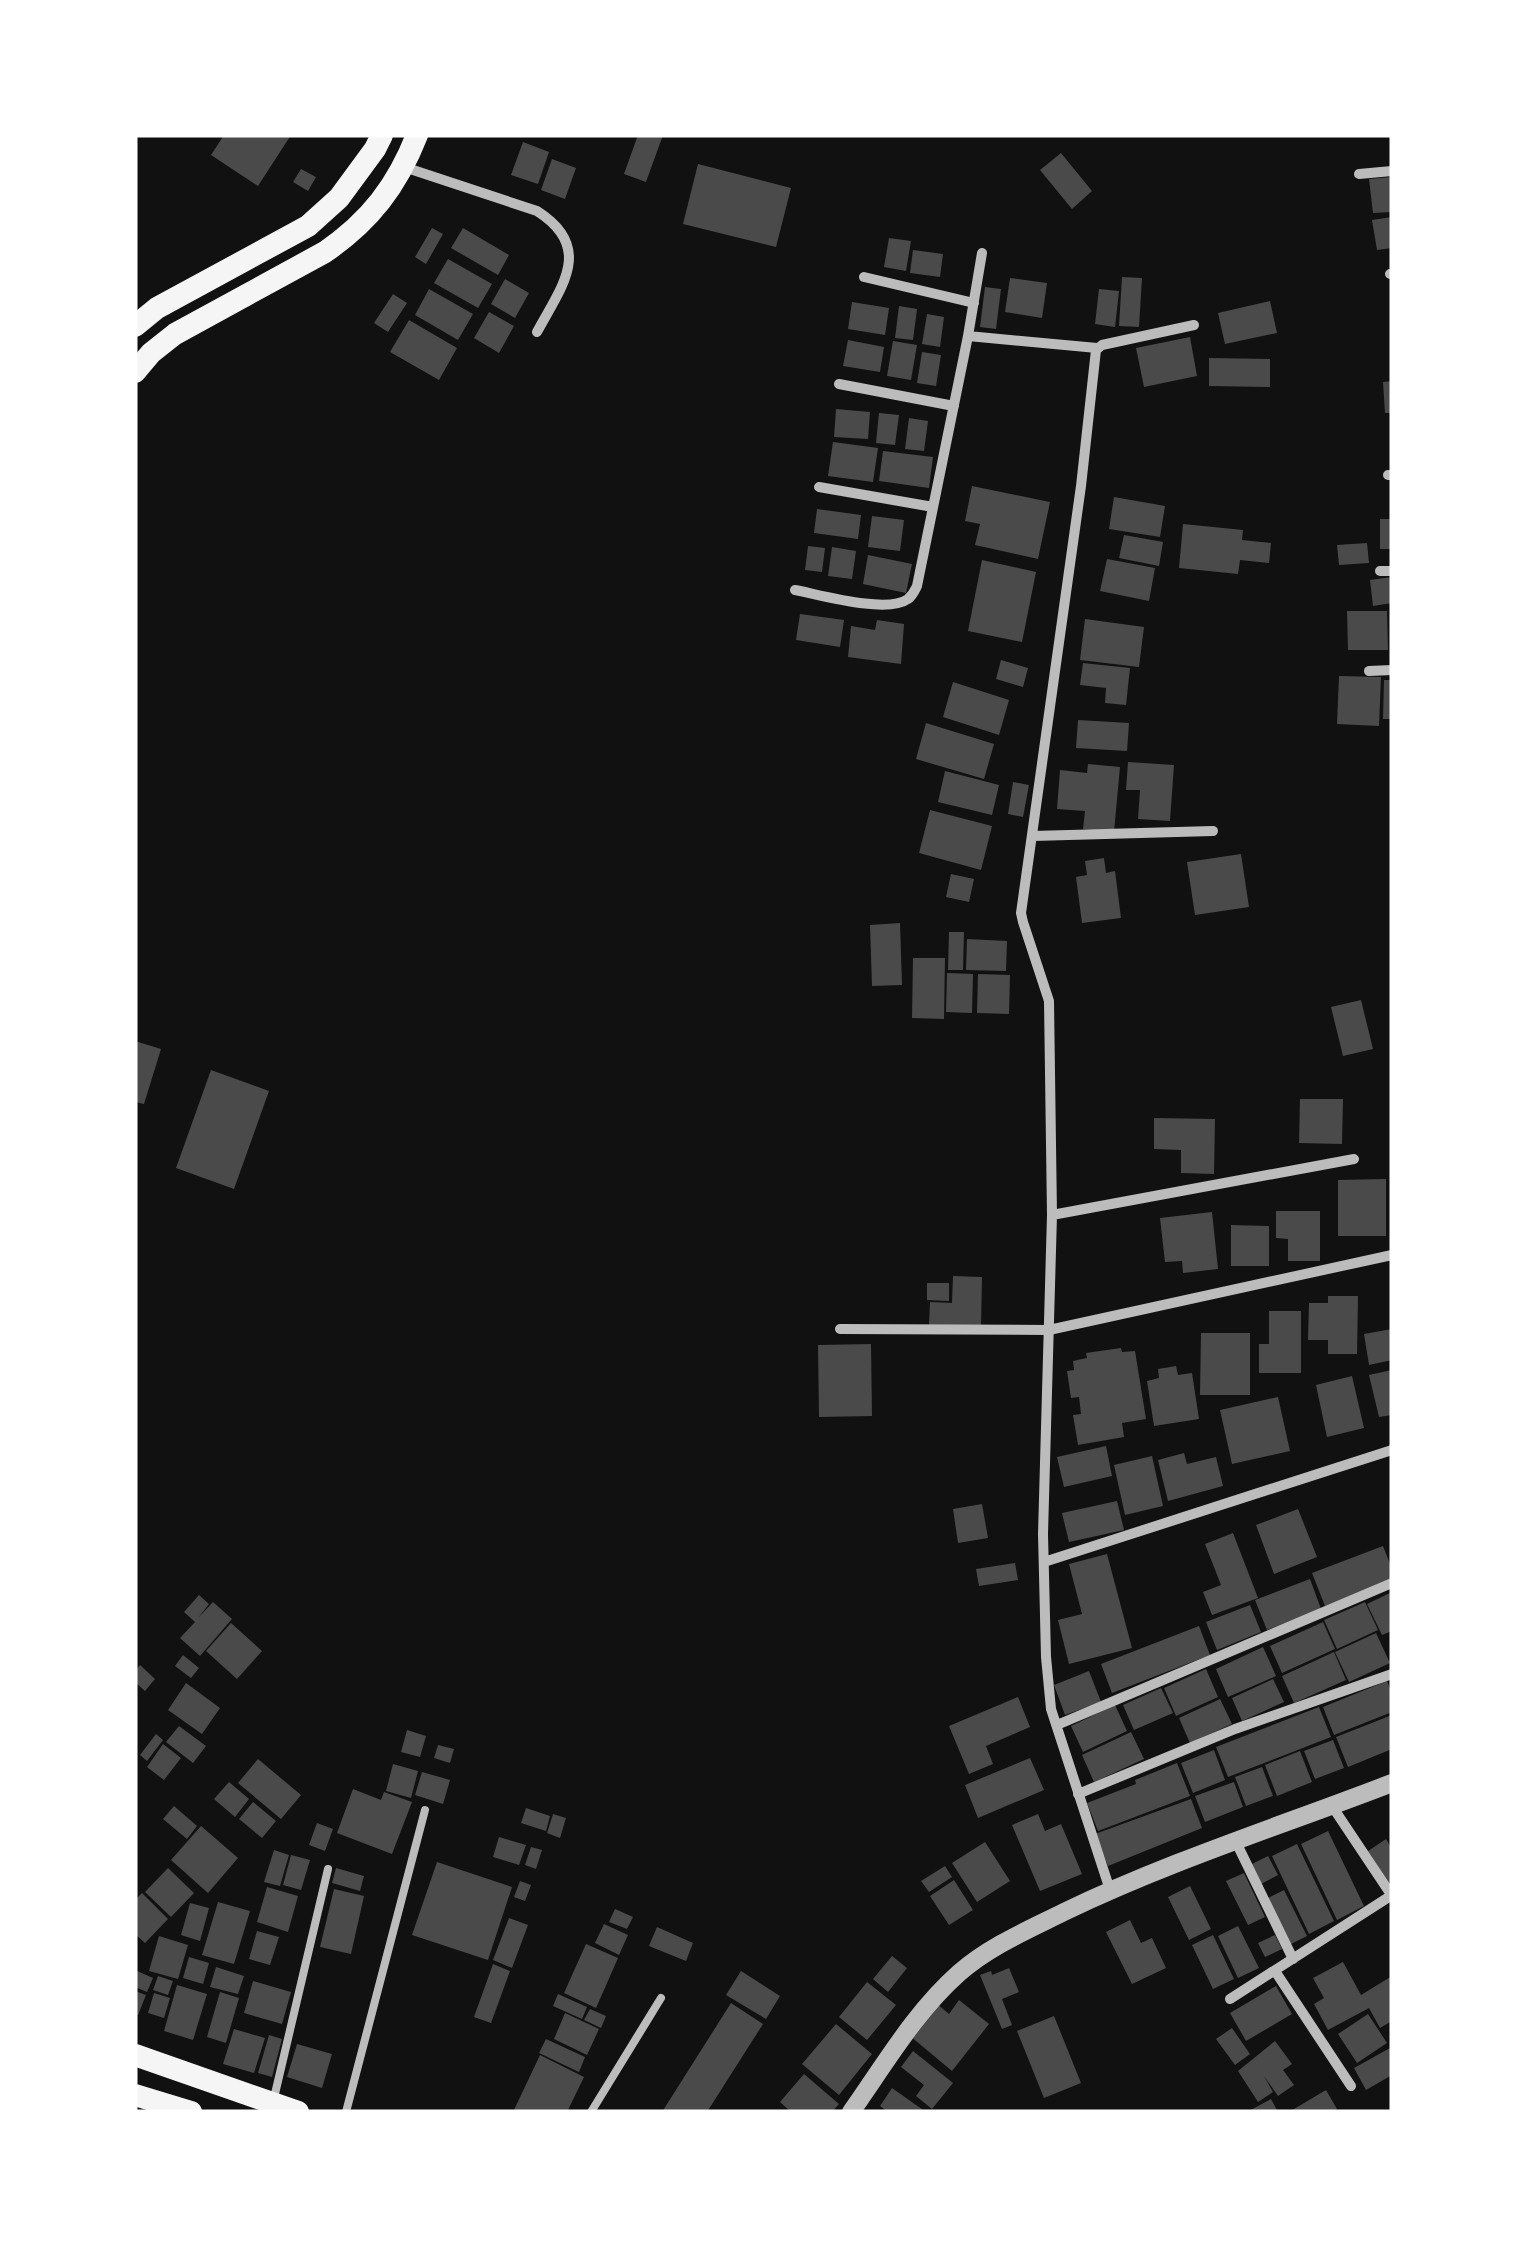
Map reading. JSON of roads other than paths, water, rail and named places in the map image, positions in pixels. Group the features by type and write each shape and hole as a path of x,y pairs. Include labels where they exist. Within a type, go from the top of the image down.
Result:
{"main road":[{"path":"135,326 156,308 316,220 339,198 382,135"},
{"path":"135,372 175,334 347,237 367,218 404,167 416,135"},
{"path":"135,2055 298,2112"},
{"path":"135,2095 190,2112"}],"street":[{"path":"404,167 538,211 556,222 568,248 569,265 566,278 536,332"},
{"path":"1359,174 1392,172"},
{"path":"795,590 882,606 911,596 954,406 982,253"},
{"path":"864,277 974,303"},
{"path":"1110,1890 1051,1709 1046,1657 1044,1562 1052,1215 1048,1000 1022,913 1098,348 1194,325"},
{"path":"968,336 1098,348"},
{"path":"839,384 954,406"},
{"path":"819,486 933,507"},
{"path":"1369,671 1392,670"},
{"path":"1034,836 1213,831"},
{"path":"1052,1215 1354,1159"},
{"path":"840,1329 1049,1330 1392,1255"},
{"path":"1044,1562 1392,1450"},
{"path":"1057,1725 1392,1583"},
{"path":"1078,1794 1234,1729 1392,1674"},
{"path":"851,2112 921,2012 963,1970 1013,1937 1110,1890 1392,1783"},
{"path":"1230,1999 1392,1895 1332,1806"},
{"path":"1236,1842 1293,1959"},
{"path":"1274,1970 1351,2086"}],"lane":[{"path":"346,2112 425,1810"},
{"path":"272,2103 328,1869"},
{"path":"591,2112 661,1998"}]}
